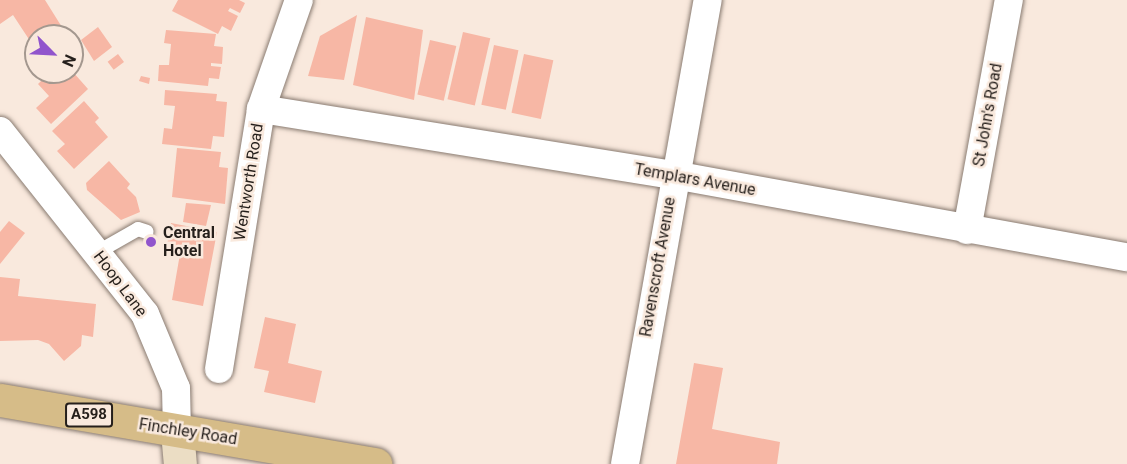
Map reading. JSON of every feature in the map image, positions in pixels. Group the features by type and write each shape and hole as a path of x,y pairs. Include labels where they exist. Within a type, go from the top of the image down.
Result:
{"main road":[{"name":"Finchley Road","path":"0,400 376,464"}],"street":[{"name":"Wentworth Road","path":"219,369 261,110 299,0"},
{"name":"Ravenscroft Avenue","path":"625,464 674,175 708,0"},
{"name":"St John's Road","path":"967,230 1009,0"},
{"name":"Templars Avenue","path":"261,110 674,175 967,230 1127,257"},
{"name":"Hoop Lane","path":"0,131 145,314 176,388 180,464"}],"lane":[{"path":"96,253 138,229 147,232"}],"building":[{"path":"0,0 45,0 60,24 24,24 24,32 13,15 0,24"},
{"path":"178,0 239,0 245,3 240,13 230,8 228,11 238,16 231,31 222,26 218,34 172,11"},
{"path":"357,15 344,80 308,76 320,36"},
{"path":"366,17 423,30 414,100 353,85"},
{"path":"98,27 112,47 94,61 84,45 84,38"},
{"path":"166,30 216,34 214,46 223,47 222,64 211,63 211,66 221,67 219,79 209,78 208,86 158,81 159,65 169,65 171,44 164,43"},
{"path":"463,32 490,38 475,106 447,99"},
{"path":"430,40 456,46 444,101 417,95"},
{"path":"494,45 518,50 506,110 481,105"},
{"path":"118,54 124,62 114,70 108,62"},
{"path":"524,54 553,60 541,119 512,113"},
{"path":"141,76 150,78 149,84 139,81"},
{"path":"38,84 84,84 88,89 51,124 36,108 49,96"},
{"path":"165,90 217,94 216,101 227,102 224,137 213,136 211,149 162,144 164,128 172,129 175,106 164,105"},
{"path":"84,101 99,118 95,122 108,137 74,169 57,151 65,144 52,131"},
{"path":"177,148 221,152 219,167 228,168 225,204 172,197"},
{"path":"109,161 130,184 127,188 136,197 140,212 121,220 87,190 86,183"},
{"path":"186,203 211,205 206,226 183,222"},
{"path":"9,221 25,233 0,264 0,232"},
{"path":"171,223 217,232 203,306 172,300 181,248 167,245"},
{"path":"0,277 20,279 18,296 96,304 93,337 82,335 81,346 64,361 49,344 38,340 0,341"},
{"path":"265,317 296,324 288,363 322,371 315,403 264,392 269,371 254,368"},
{"path":"694,363 723,368 712,429 780,442 777,464 676,464"}],"place":[{"name":"Central Hotel","path":"151,242"}]}
